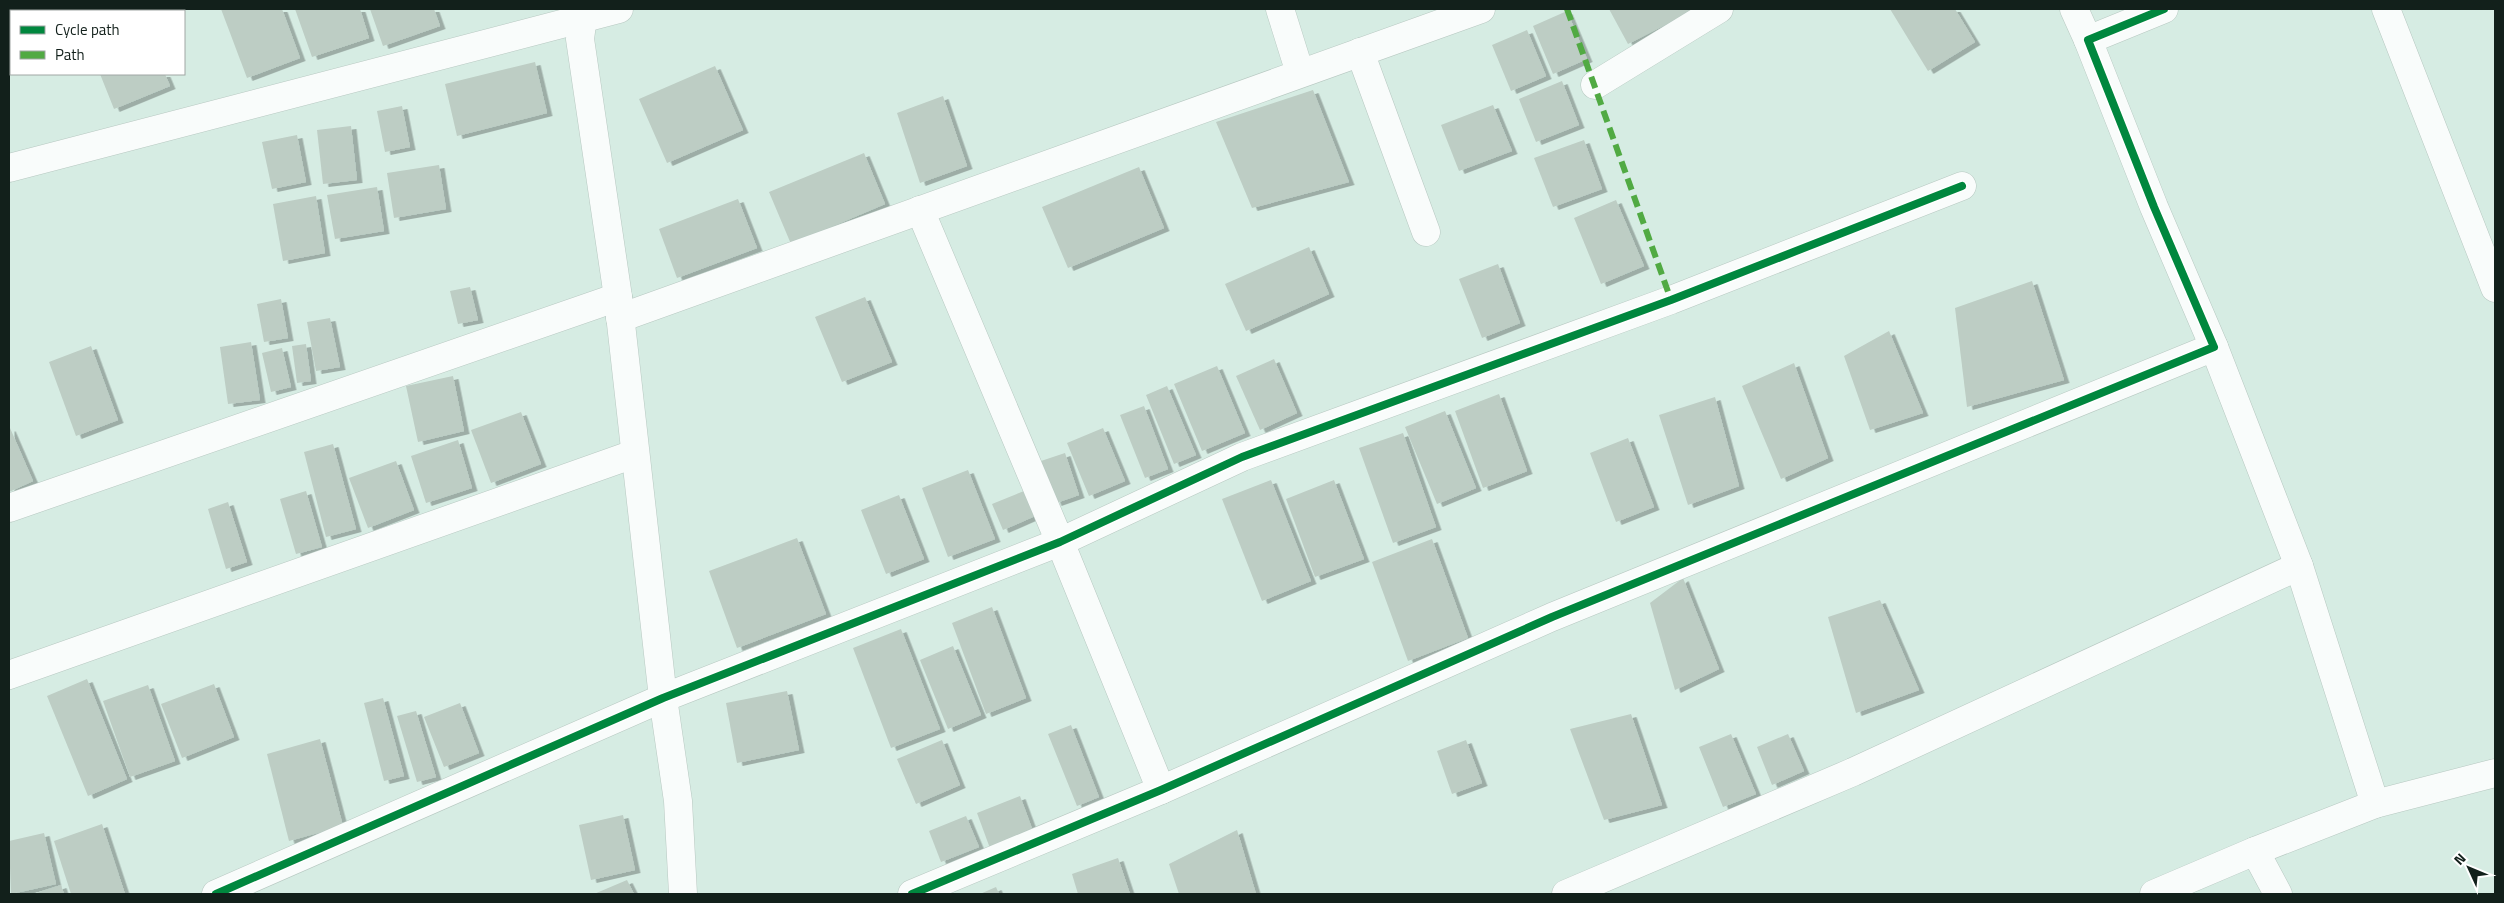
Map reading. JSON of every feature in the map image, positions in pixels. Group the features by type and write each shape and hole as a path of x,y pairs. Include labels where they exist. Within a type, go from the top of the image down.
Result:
{"street":[{"path":"9,168 583,13 619,9"},
{"path":"1280,9 1300,73"},
{"path":"9,508 920,210 1482,9"},
{"path":"2074,9 2154,207 2214,347 2298,566 2375,804"},
{"path":"2088,40 2164,9"},
{"path":"2386,9 2495,288"},
{"path":"1595,85 1713,10"},
{"path":"583,13 580,39 619,307 634,454 663,698 678,801 683,894"},
{"path":"1360,52 1426,232"},
{"path":"216,894 663,698 1060,542 1242,457 1662,304 1962,186"},
{"path":"920,210 1060,542 1161,790"},
{"path":"912,894 1161,790 1552,617 2214,347"},
{"path":"9,675 634,454"},
{"path":"1566,894 1853,772 2298,566"},
{"path":"2154,894 2255,851 2375,804 2495,773"},
{"path":"2255,851 2278,894"}],"building":[{"path":"9,9 70,10 10,10 10,24"},
{"path":"221,9 282,9 300,58 247,78"},
{"path":"295,9 360,9 369,38 312,57"},
{"path":"370,9 434,9 440,26 383,46"},
{"path":"1609,9 1691,9 1692,11 1628,44"},
{"path":"1890,9 1955,9 1975,42 1928,71"},
{"path":"1567,11 1587,59 1553,74 1533,26"},
{"path":"1527,30 1546,76 1511,91 1492,45"},
{"path":"535,62 547,113 457,136 445,84"},
{"path":"715,66 743,130 667,163 639,99"},
{"path":"100,75 165,75 170,86 114,109"},
{"path":"1562,81 1579,125 1536,142 1519,99"},
{"path":"1313,90 1349,182 1252,208 1216,122"},
{"path":"943,96 967,166 920,183 897,113"},
{"path":"1493,105 1512,151 1459,171 1441,125"},
{"path":"402,106 410,147 385,152 377,111"},
{"path":"351,126 357,180 323,184 317,130"},
{"path":"297,135 306,182 272,189 262,142"},
{"path":"1584,140 1602,189 1553,207 1534,158"},
{"path":"864,153 885,204 791,244 769,192"},
{"path":"439,165 446,209 394,218 387,173"},
{"path":"1139,167 1164,228 1068,268 1042,207"},
{"path":"377,187 384,231 335,239 327,195"},
{"path":"316,196 325,253 283,261 273,204"},
{"path":"738,199 757,248 677,278 659,229"},
{"path":"1616,200 1644,266 1601,284 1574,218"},
{"path":"1309,247 1329,294 1246,331 1225,284"},
{"path":"1498,264 1520,323 1482,338 1459,279"},
{"path":"2032,281 2064,380 1967,407 1955,308"},
{"path":"470,287 478,320 458,324 450,291"},
{"path":"865,297 892,362 842,382 815,317"},
{"path":"281,299 288,338 264,342 257,304"},
{"path":"330,318 340,367 316,371 307,322"},
{"path":"1889,331 1923,413 1870,430 1844,356"},
{"path":"251,342 260,400 228,404 220,347"},
{"path":"306,344 311,381 297,383 292,346"},
{"path":"91,346 118,420 76,436 49,362"},
{"path":"282,348 291,387 271,392 262,353"},
{"path":"1274,359 1297,413 1260,430 1236,376"},
{"path":"1794,363 1828,458 1781,479 1742,386"},
{"path":"1217,366 1245,433 1202,451 1174,384"},
{"path":"453,376 464,431 418,442 406,386"},
{"path":"1167,386 1196,455 1174,464 1146,395"},
{"path":"1499,394 1527,471 1483,488 1455,411"},
{"path":"1715,397 1739,486 1688,505 1659,415"},
{"path":"1144,406 1168,469 1145,478 1120,415"},
{"path":"1445,411 1476,488 1437,504 1405,427"},
{"path":"521,412 541,464 491,483 471,430"},
{"path":"1103,428 1125,481 1089,496 1067,443"},
{"path":"9,429 33,481 9,492"},
{"path":"1403,433 1436,527 1393,543 1359,448"},
{"path":"1628,438 1654,507 1616,522 1590,453"},
{"path":"458,440 472,488 426,503 411,456"},
{"path":"333,444 356,529 326,537 304,452"},
{"path":"1065,453 1079,495 1056,503 1041,461"},
{"path":"396,461 414,510 368,528 349,478"},
{"path":"968,470 995,539 948,557 922,488"},
{"path":"1271,480 1311,581 1262,601 1222,499"},
{"path":"1334,480 1364,559 1315,577 1286,499"},
{"path":"306,491 322,547 296,554 280,499"},
{"path":"1024,491 1035,516 1003,530 992,504"},
{"path":"899,495 924,559 886,574 861,510"},
{"path":"228,502 247,562 226,569 208,509"},
{"path":"797,538 826,614 737,648 709,571"},
{"path":"1432,539 1468,638 1408,661 1372,562"},
{"path":"1683,578 1719,669 1675,690 1650,603"},
{"path":"1880,600 1919,690 1856,713 1828,617"},
{"path":"992,607 1026,698 986,714 952,623"},
{"path":"901,629 940,729 891,748 853,648"},
{"path":"953,646 981,715 948,729 920,660"},
{"path":"87,679 127,779 88,796 47,696"},
{"path":"214,684 234,737 182,758 161,704"},
{"path":"148,685 175,761 130,777 103,701"},
{"path":"787,691 799,750 737,763 726,703"},
{"path":"383,698 404,776 384,781 364,703"},
{"path":"460,703 479,753 444,767 424,717"},
{"path":"416,711 436,777 417,782 397,716"},
{"path":"1631,714 1662,805 1604,820 1570,729"},
{"path":"1071,725 1099,797 1077,806 1048,734"},
{"path":"1731,734 1756,794 1723,807 1699,747"},
{"path":"1788,734 1804,771 1772,785 1757,747"},
{"path":"320,739 343,826 289,841 267,754"},
{"path":"942,740 960,785 916,804 897,759"},
{"path":"1466,740 1482,783 1452,794 1437,751"},
{"path":"1020,796 1034,834 991,851 977,813"},
{"path":"623,815 635,870 591,880 579,825"},
{"path":"966,816 979,847 941,862 929,831"},
{"path":"102,824 125,894 71,894 54,841"},
{"path":"1237,830 1256,894 1179,894 1169,864"},
{"path":"44,833 56,884 11,894 9,841"},
{"path":"1118,858 1130,894 1078,894 1072,874"},
{"path":"627,880 634,894 594,894"},
{"path":"61,885 64,894 33,894"},
{"path":"996,887 999,894 980,894"}],"marked path":[{"path":"1567,9 1671,300"}],"cycle path":[{"path":"912,894 1161,790 1552,617 2214,347 2154,207 2088,40 2164,9"},
{"path":"216,894 663,698 1060,542 1242,457 1671,300 1962,186"}]}
